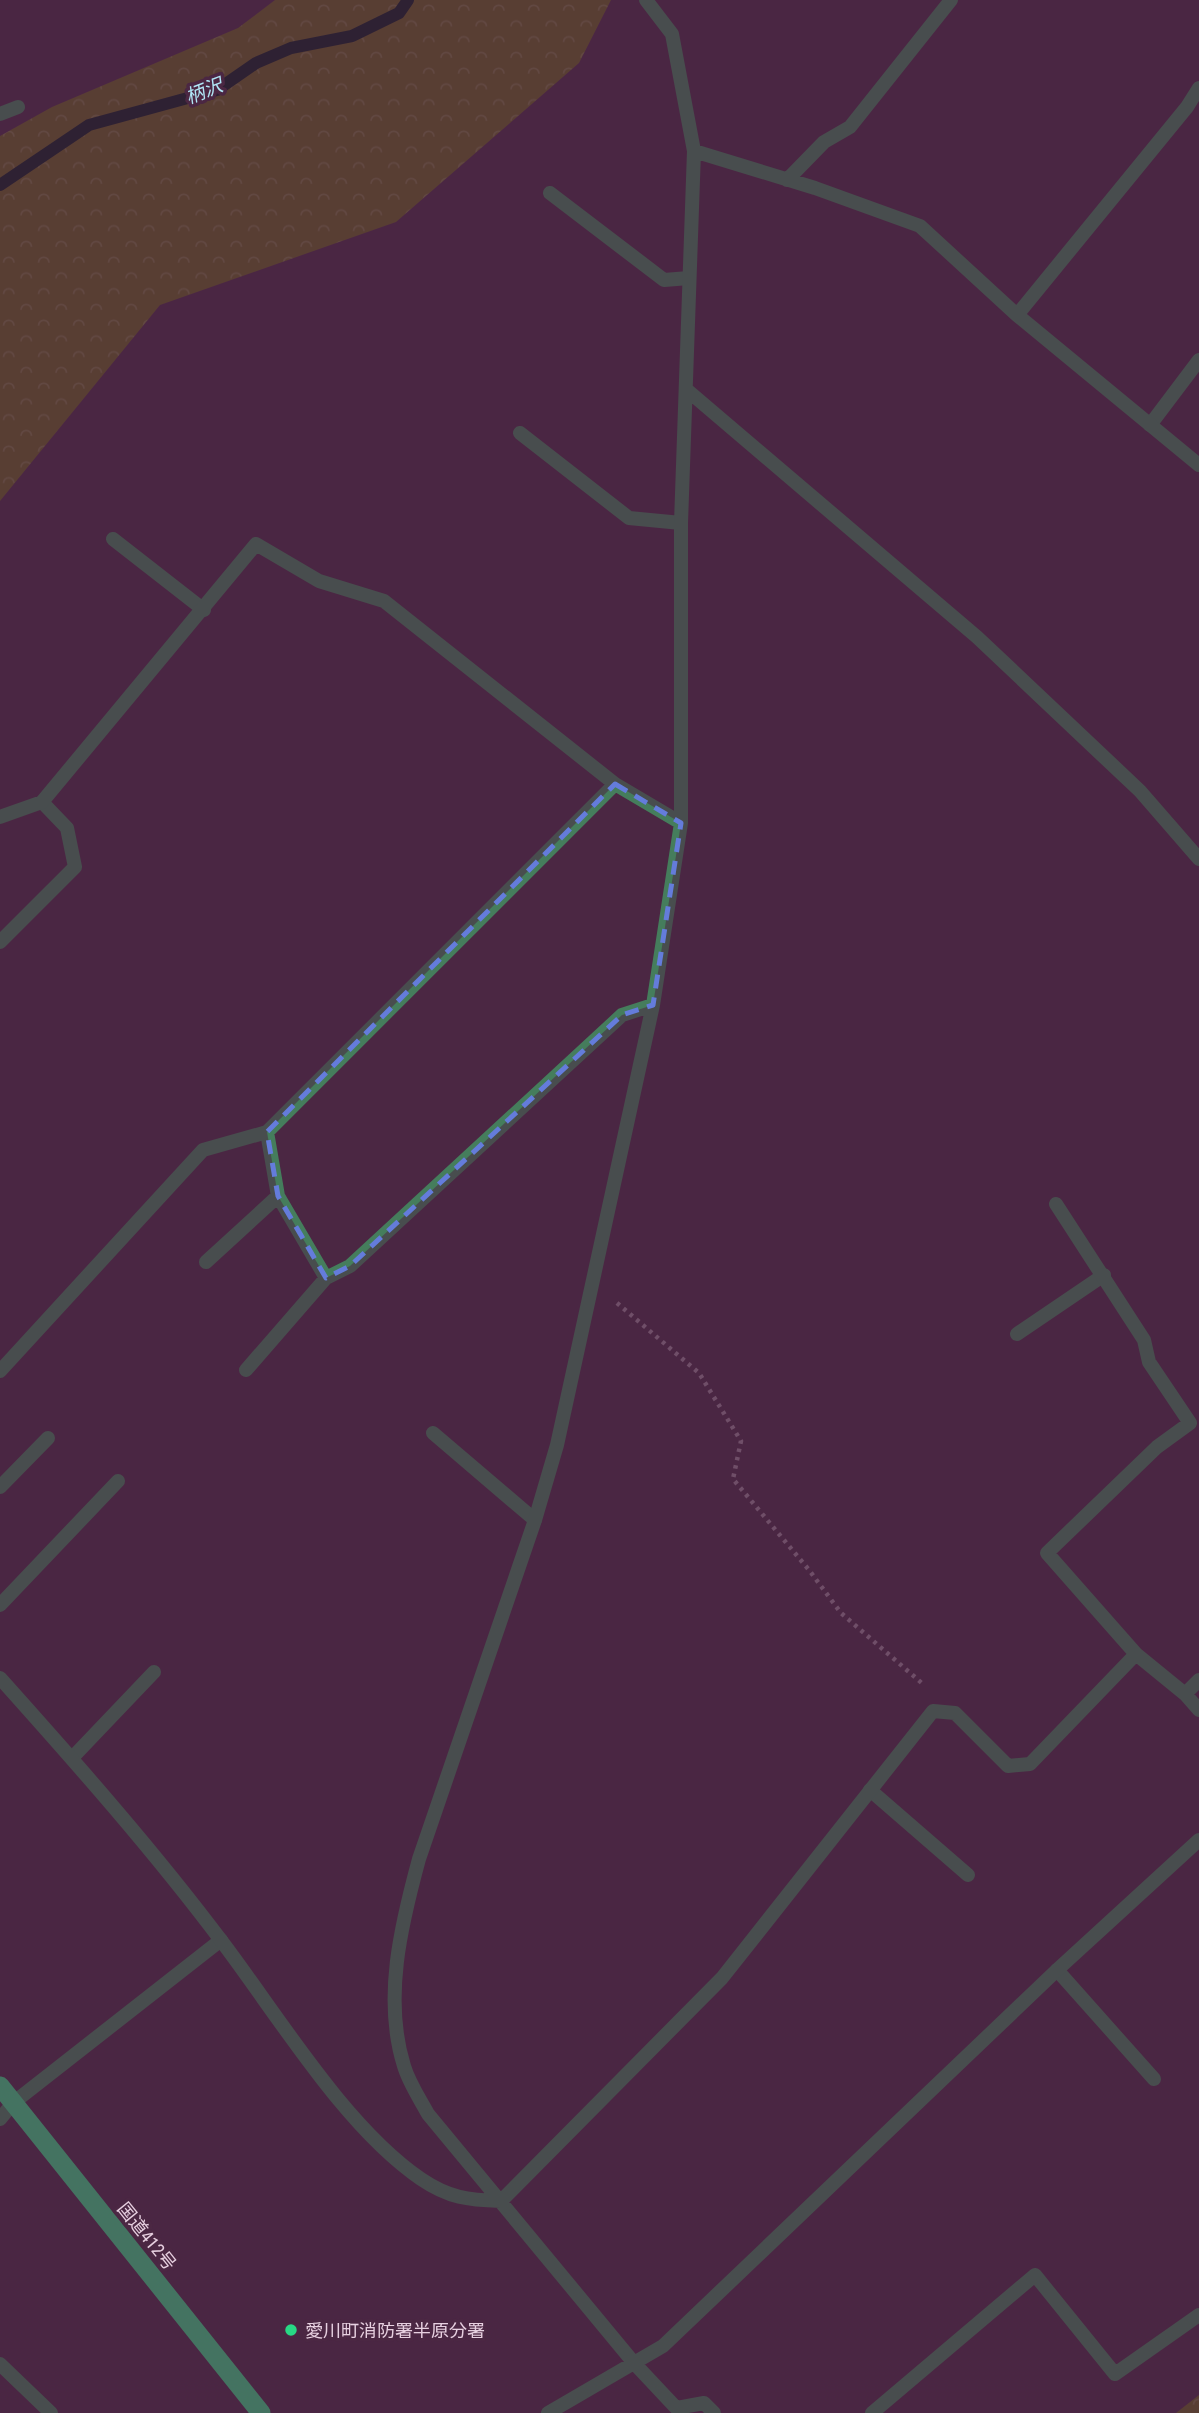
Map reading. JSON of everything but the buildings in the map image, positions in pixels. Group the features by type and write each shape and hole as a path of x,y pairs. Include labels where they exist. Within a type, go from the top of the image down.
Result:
{"highway":[{"name":"国道412号","path":"0,2086 256,2411"}],"street":[{"path":"646,0 672,34 694,151 681,523 681,823 653,1005 561,1432 535,1520 419,1859 406,1908 396,1971 395,2023 404,2068 428,2114 634,2363 679,2411 704,2403 714,2413"},
{"path":"787,180 824,142 850,127 951,0"},
{"path":"1017,315 1188,107 1199,88"},
{"path":"0,114 18,107"},
{"path":"694,151 920,226 1017,315 1199,465"},
{"path":"550,192 664,280 689,278"},
{"path":"1150,425 1199,360"},
{"path":"687,390 977,637 1140,791 1199,858"},
{"path":"520,433 629,518 681,523"},
{"path":"113,539 204,610"},
{"path":"0,817 41,802 204,610 256,544 319,581 384,601 614,784 681,823"},
{"path":"0,1371 203,1150 267,1132 614,784"},
{"path":"0,942 75,867 67,828 41,802"},
{"path":"246,1370 326,1278 350,1266 622,1015 653,1005"},
{"path":"267,1132 278,1196 326,1278"},
{"path":"206,1262 278,1196"},
{"path":"1056,1204 1144,1340 1149,1362 1194,1419 1157,1447 1047,1553 1136,1654 1185,1694 1199,1710"},
{"path":"1017,1334 1104,1275"},
{"path":"433,1433 535,1520"},
{"path":"0,1487 48,1438"},
{"path":"0,1605 118,1481"},
{"path":"0,1678 72,1758 220,1940 351,2114 421,2179 462,2200 500,2201 722,1978 933,1711 955,1713 1009,1766 1030,1764 1136,1654"},
{"path":"72,1758 154,1672"},
{"path":"1185,1694 1199,1680"},
{"path":"870,1790 968,1875"},
{"path":"548,2413 663,2346 1057,1970 1199,1840"},
{"path":"0,2119 13,2103 220,1940"},
{"path":"1057,1970 1154,2079"},
{"path":"872,2413 1035,2275 1115,2375 1199,2315"},
{"path":"0,2364 51,2413"}],"path":[{"path":"590,1298 612,1299 699,1373 741,1441 733,1479 841,1613 937,1697 941,1711"}],"highlighted area":[{"path":"615,784 681,823 653,1005 622,1015 350,1266 326,1278 278,1196 267,1132"}],"green space":[{"path":"275,0 611,0 579,63 396,222 160,305 0,501 0,136 52,107 238,28"},
{"path":"1199,2395 1199,2413 1176,2413"}],"waterway":[{"name":"柄沢","path":"0,185 89,125 217,90 256,63 291,48 352,36 399,13 408,0"}],"place":[{"name":"愛川町消防署半原分署","path":"291,2330"}]}
